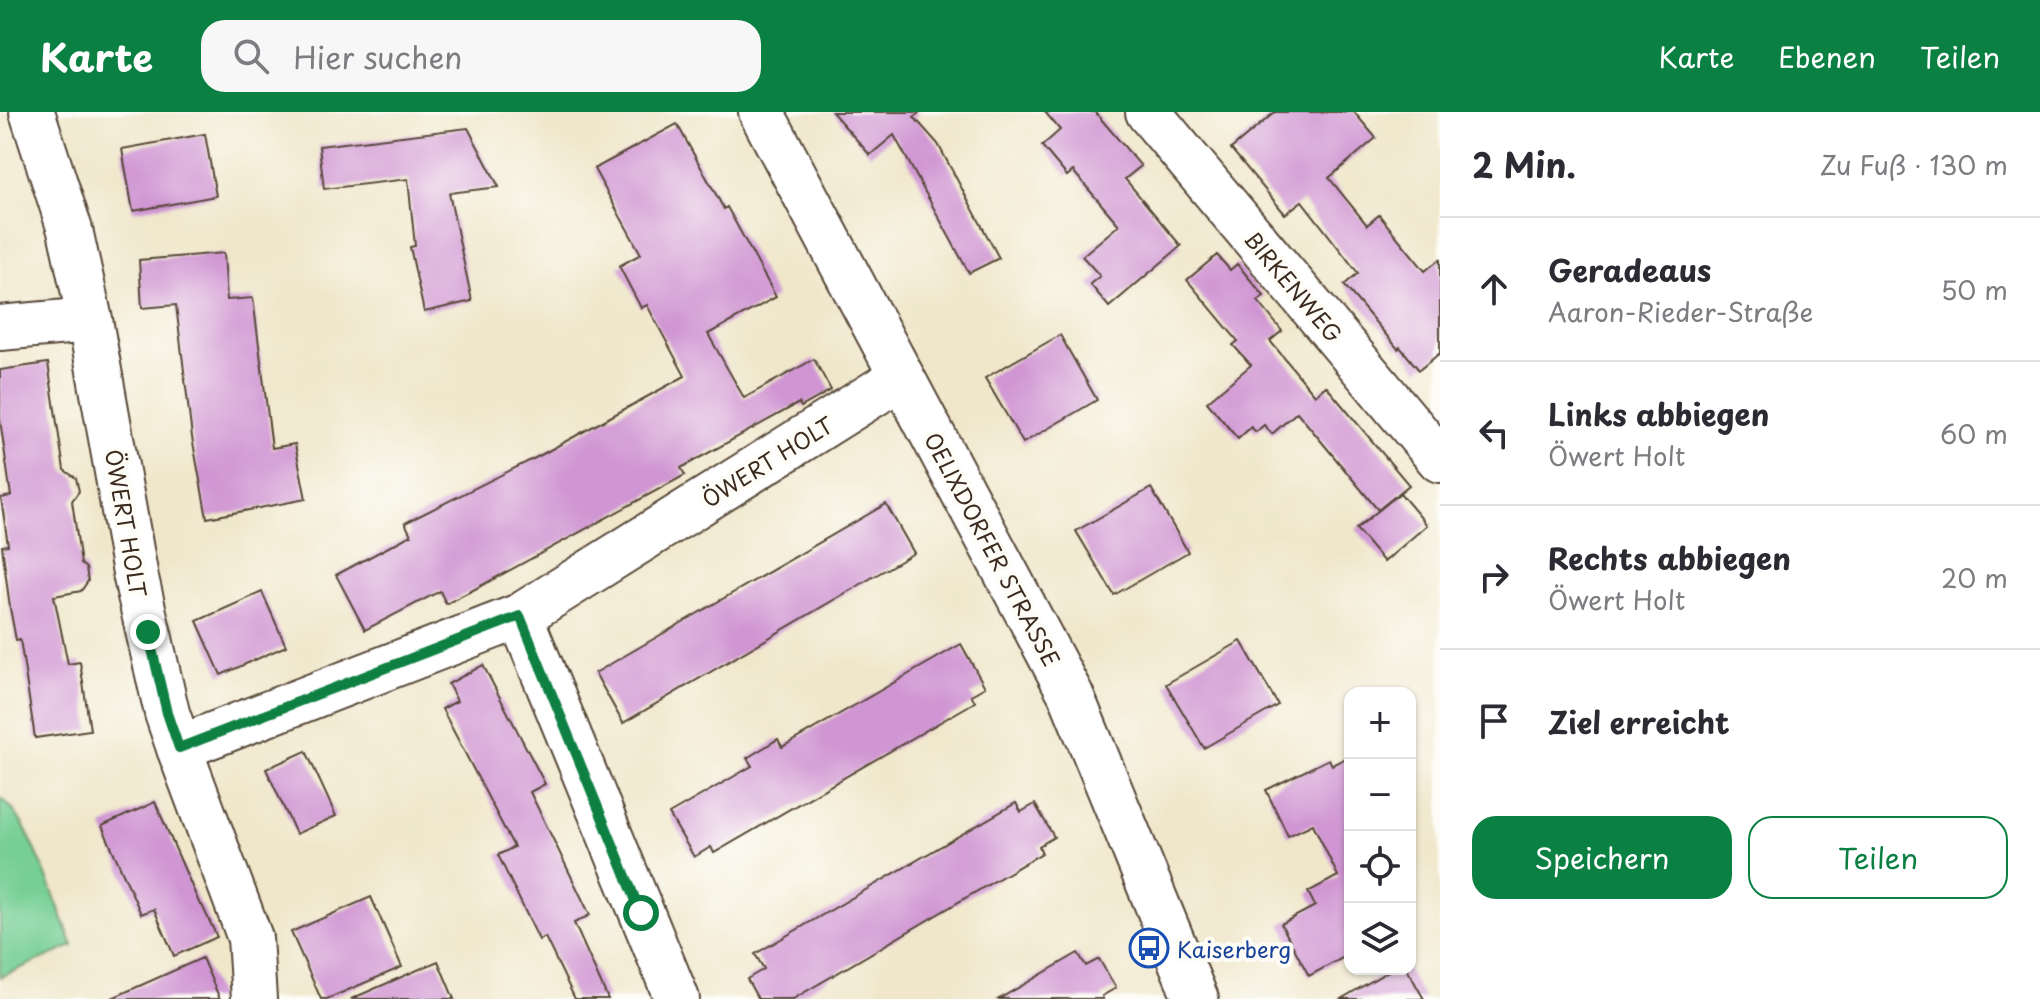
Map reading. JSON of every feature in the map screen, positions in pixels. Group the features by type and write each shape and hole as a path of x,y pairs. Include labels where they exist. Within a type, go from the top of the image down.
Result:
{"street":[{"name":"ÖWERT HOLT","path":"32,112 70,230 90,320 142,605 167,713 179,748 520,616 901,377"},
{"name":"OELIXDORFER STRASSE","path":"761,112 1071,695 1196,999"},
{"name":"BIRKENWEG","path":"1148,112 1440,460"},
{"path":"0,328 90,320"},
{"path":"520,616 677,999"},
{"path":"179,748 250,938 254,999"}],"green space":[{"path":"0,798 11,807 32,843 73,946 0,977"}],"building":[{"path":"832,112 920,112 914,117 938,144 999,258 969,273 894,135 870,155"},
{"path":"1045,112 1095,112 1141,166 1125,179 1181,246 1109,307 1090,284 1100,276 1082,256 1119,225 1073,171 1067,176 1042,146 1060,130"},
{"path":"1275,112 1354,112 1376,138 1329,178 1367,225 1379,215 1425,271 1440,259 1440,353 1419,370 1344,285 1358,273 1302,201 1285,214 1231,149"},
{"path":"677,124 776,297 708,334 744,398 814,359 831,390 801,407 799,403 681,468 685,475 446,604 440,591 365,630 336,575 411,535 405,523 539,456 685,376 647,305 641,308 619,266 641,254 594,169"},
{"path":"468,128 499,187 449,193 472,301 424,312 410,247 415,246 408,179 324,189 319,146"},
{"path":"205,134 216,196 133,211 122,149"},
{"path":"224,253 227,300 253,298 272,448 295,444 306,499 207,518 192,437 176,305 142,308 139,260"},
{"path":"1217,255 1230,270 1237,264 1264,296 1258,301 1282,331 1270,341 1315,395 1326,386 1409,485 1378,510 1297,412 1272,434 1264,425 1256,432 1251,427 1238,439 1207,402 1251,365 1233,345 1238,341 1187,280"},
{"path":"1060,335 1097,400 1023,443 985,378"},
{"path":"48,363 64,470 76,478 79,491 72,501 81,564 86,568 88,581 81,591 54,596 68,664 80,662 90,730 35,738 20,639 16,640 10,608 2,546 8,545 1,498 11,496 0,420 0,370"},
{"path":"1151,488 1188,552 1114,595 1076,531"},
{"path":"1400,493 1427,525 1384,562 1356,529"},
{"path":"886,504 914,553 623,723 595,673"},
{"path":"262,592 286,646 221,675 197,621"},
{"path":"1241,641 1278,705 1204,748 1166,684"},
{"path":"961,644 985,687 971,695 975,702 714,853 711,847 694,857 669,814 752,766 747,758 778,739 782,747"},
{"path":"483,665 545,784 530,792 590,915 574,923 608,999 575,999 545,937 539,940 498,855 514,847 442,709 457,701 448,684"},
{"path":"306,751 336,816 296,834 266,769"},
{"path":"1329,759 1332,765 1344,759 1344,957 1309,976 1281,924 1315,906 1308,892 1338,876 1313,824 1288,836 1266,790"},
{"path":"155,802 217,937 174,956 154,909 141,914 102,826"},
{"path":"1016,803 1021,812 1035,804 1054,837 1039,846 1042,853 793,999 758,999 747,979 764,969 755,954"},
{"path":"371,897 402,967 321,999 291,932"},
{"path":"1078,953 1086,966 1099,959 1116,988 1102,996 1103,999 999,999"},
{"path":"202,958 220,999 110,999"},
{"path":"438,961 454,999 351,999"},
{"path":"1382,975 1410,975 1424,999 1341,999"}],"place":[{"name":"Kaiserberg","path":"1149,948"}],"route":[{"path":"148,632 167,713 179,748 520,616 641,913"}]}
